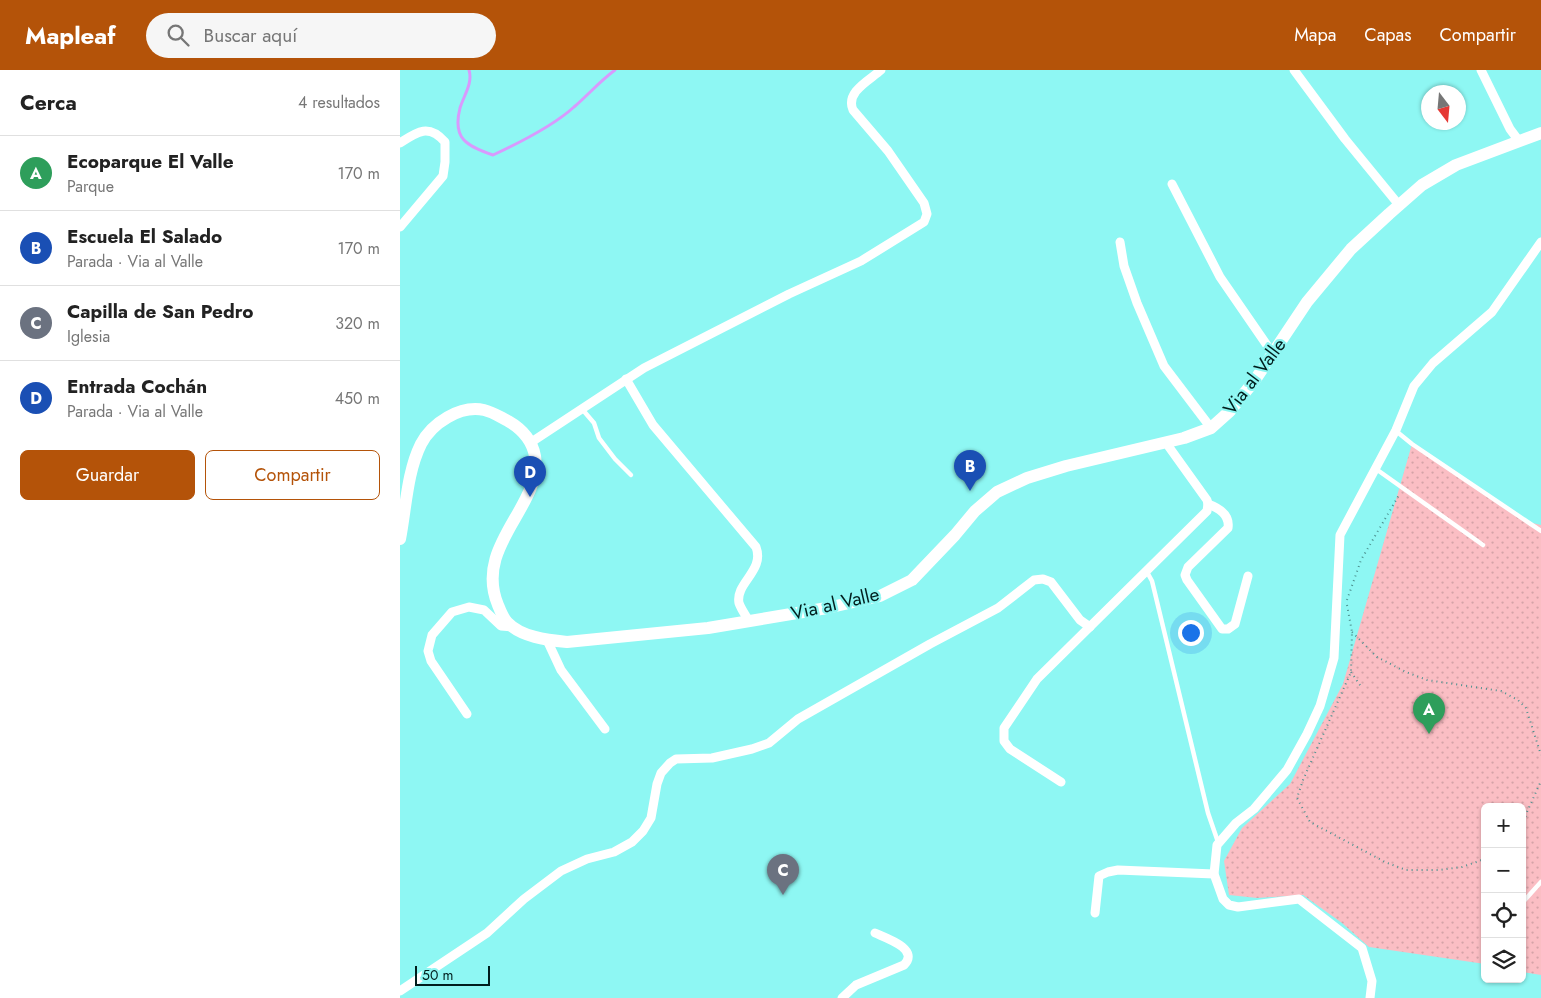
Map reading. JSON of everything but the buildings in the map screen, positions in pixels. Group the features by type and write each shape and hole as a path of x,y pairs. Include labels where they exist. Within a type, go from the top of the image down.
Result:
{"main road":[{"name":"Via al Valle","path":"530,442 536,472 531,487 503,540 494,562 493,584 497,604 507,622 526,635 566,642 646,635 708,628 826,608 880,596 912,580 975,511 997,492 1027,478 1066,466 1169,442 1211,428 1230,412 1273,354 1306,302 1351,249 1422,185 1456,165 1541,133"},
{"path":"400,539 406,473 422,442 438,424 458,411 482,409 494,413 520,428 530,442"}],"street":[{"path":"530,442 644,368 789,294 861,261 924,222 927,214 924,203 888,151 850,104 855,92 881,70"},
{"path":"1294,70 1345,139 1400,205"},
{"path":"1481,70 1510,129 1519,140"},
{"path":"400,143 422,131 435,132 445,142 443,176 400,227"},
{"path":"1172,184 1220,277 1273,354"},
{"path":"1120,242 1124,266 1137,303 1164,366 1211,428"},
{"path":"1370,998 1372,981 1362,948 1310,906 1299,900 1253,907 1238,907 1229,905 1222,899 1214,874 1217,846 1236,823 1254,809 1287,770 1320,706 1334,658 1340,535 1396,430 1414,386 1433,363 1492,312 1541,242"},
{"path":"626,379 653,425 756,547 759,554 758,564 741,591 739,602 748,621"},
{"path":"1169,442 1169,447 1208,504 1218,508 1229,523 1228,528 1188,568 1185,575 1222,629 1231,628 1235,624 1248,576"},
{"path":"1061,782 1010,749 1004,741 1004,728 1037,679 1206,514 1208,504"},
{"path":"400,991 487,933 524,899 561,871 587,859 614,852 632,842 643,831 651,818 657,784 661,773 676,759 712,758 769,744 798,720 930,644 998,608 1039,579 1051,582 1080,620 1090,627"},
{"path":"467,714 431,661 428,651 432,635 452,612 463,608 479,608 484,610 501,626 514,627"},
{"path":"547,640 561,670 606,729"},
{"path":"1095,913 1099,876 1108,872 1118,870 1214,874"},
{"path":"842,998 856,985 904,965 908,961 906,949 875,932"}],"lane":[{"path":"582,409 594,423 599,438 615,459 631,475"},
{"path":"1396,430 1412,444 1541,531"},
{"path":"1376,469 1483,545"},
{"path":"1147,572 1152,581 1208,813 1219,843"},
{"path":"1526,899 1541,882"}],"path":[{"path":"1404,488 1361,560 1351,585 1346,602 1352,632 1351,672 1303,780 1297,798 1310,822 1384,862 1406,870 1439,870 1462,867 1481,860"},
{"path":"1352,632 1377,657 1406,672 1427,680 1501,692 1518,700 1526,708 1541,755"},
{"path":"1351,672 1362,688"},
{"path":"1526,815 1541,781"}],"shaded area":[{"path":"1412,444 1528,522 1541,525 1541,975 1526,973 1526,803 1481,803 1481,963 1369,947 1342,923 1303,895 1257,898 1229,895 1224,861 1242,828 1290,784 1343,684"}],"waterway":[{"path":"469,70 470,80 460,108 458,127 464,140 476,148 493,155 525,140 556,121 615,70"}],"place":[{"name":"Escuela El Salado","path":"970,491"},
{"name":"Entrada Cochán","path":"530,497"},
{"name":"Ecoparque El Valle","path":"1429,734"},
{"name":"Capilla de San Pedro","path":"783,895"}]}
